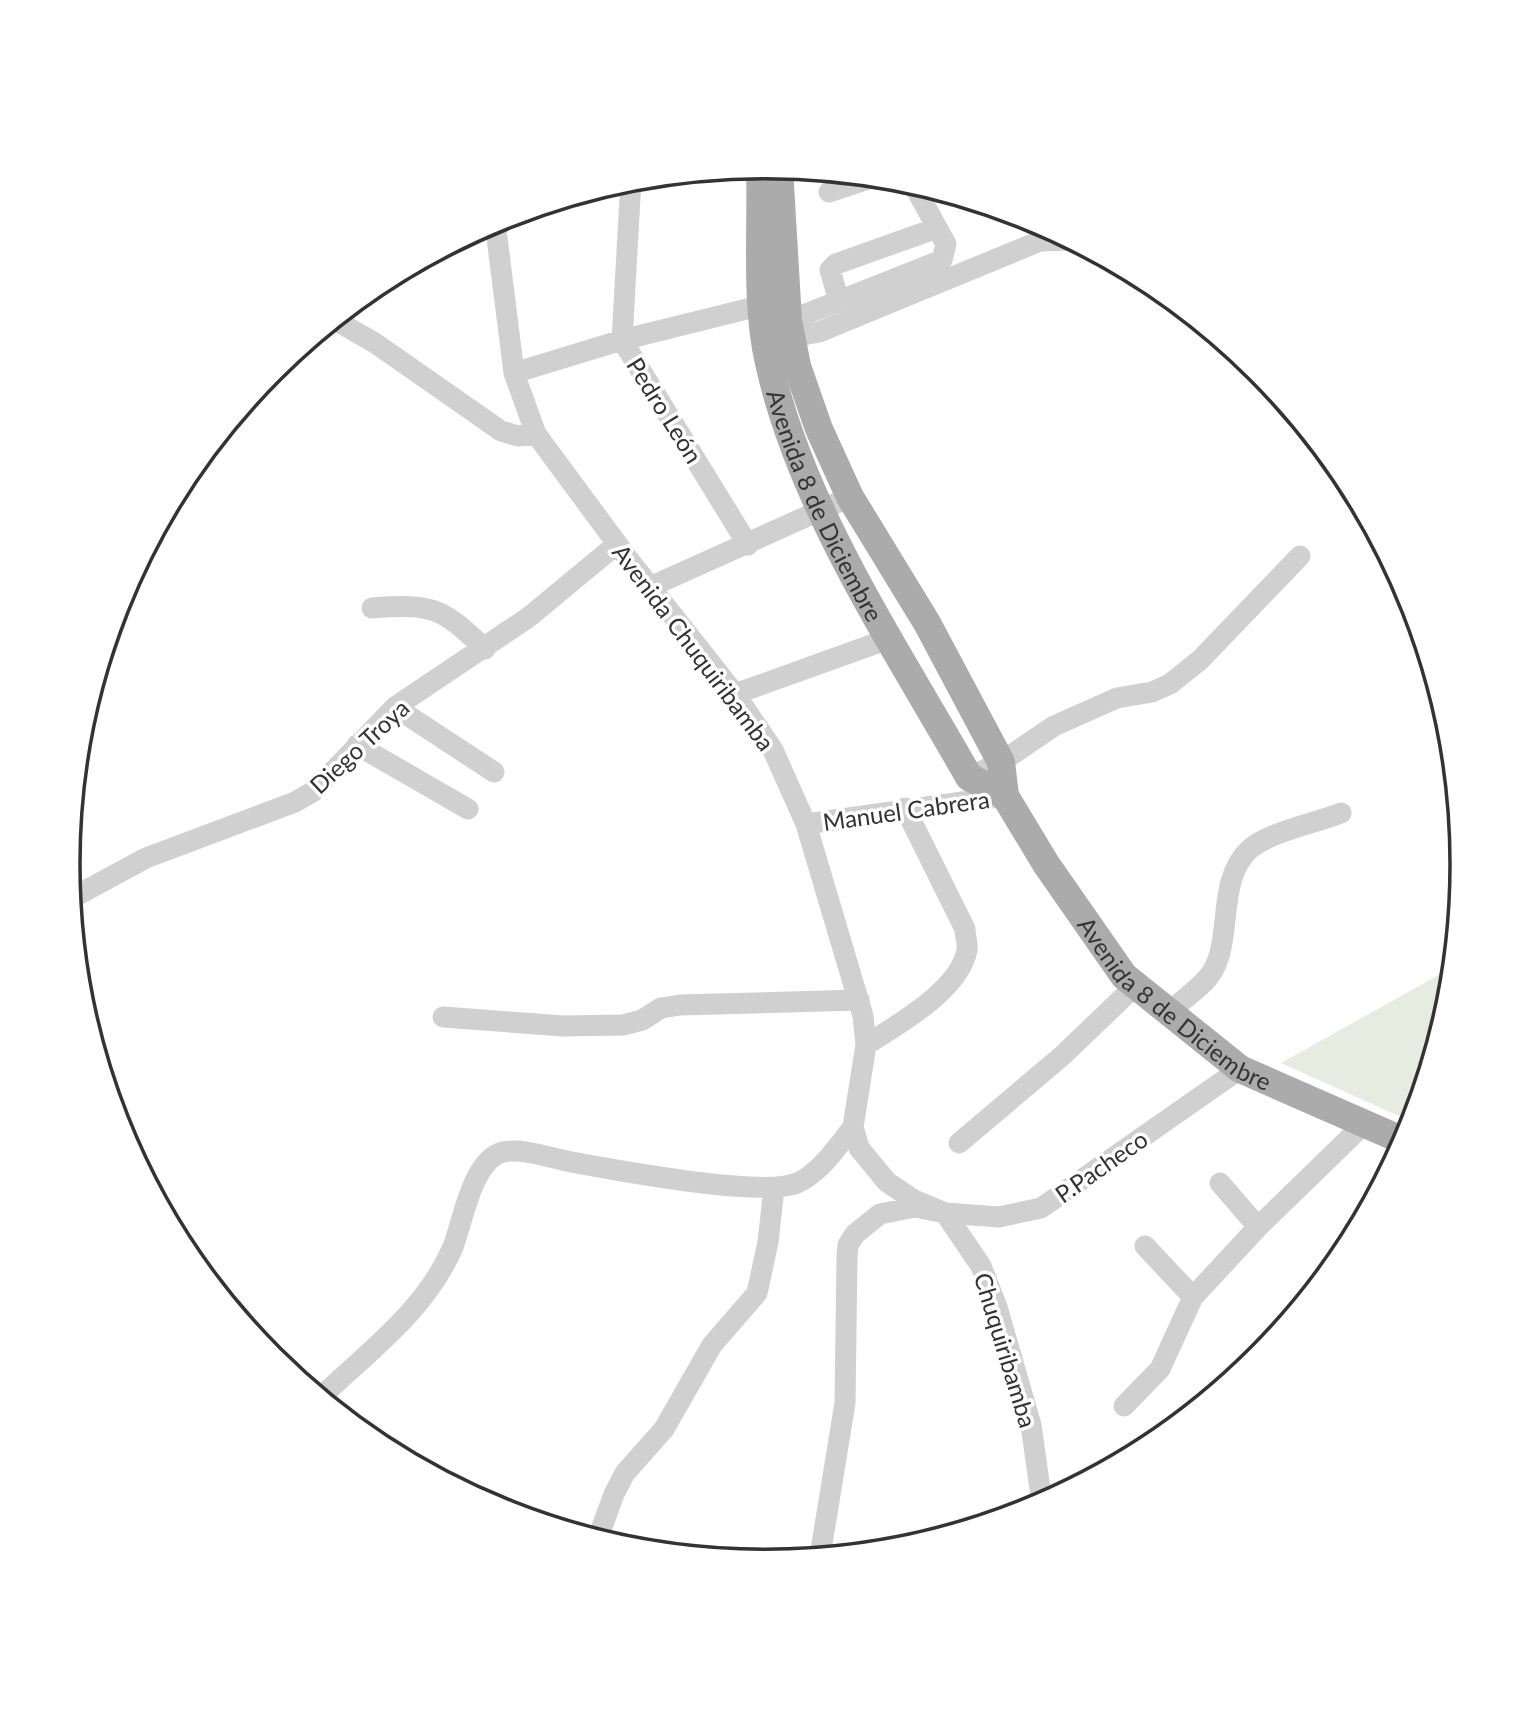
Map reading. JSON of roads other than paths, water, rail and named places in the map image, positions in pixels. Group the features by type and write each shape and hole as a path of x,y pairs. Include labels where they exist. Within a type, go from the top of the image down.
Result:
{"main road":[{"name":"Avenida 8 de Diciembre","path":"762,179 776,321 797,366 819,429 850,496 927,623 1001,762 1005,796 1053,874 1125,976 1240,1069 1393,1137"},
{"name":"Avenida 8 de Diciembre","path":"779,179 776,321 779,399 819,511 969,776 1005,796"}],"street":[{"path":"829,192 851,185"},
{"name":"Pedro León","path":"630,192 622,340 748,545"},
{"path":"514,373 622,340 776,321 839,301 942,260 946,244 921,197"},
{"path":"839,301 830,270 836,264 937,228"},
{"name":"Avenida Chuquiribamba","path":"497,234 514,373 536,434 617,544 735,694 773,750 806,824 859,1000 866,1045 853,1128"},
{"path":"776,321 819,332 1040,241 1048,241"},
{"path":"343,325 375,343 501,431 518,436 536,434"},
{"path":"652,586 748,545 850,496"},
{"name":"Diego Troya","path":"81,893 146,858 314,791 395,707 529,617 617,544"},
{"path":"969,776 1001,762 1054,726 1117,698 1152,692 1170,684 1200,660 1300,556"},
{"path":"372,608 412,605 433,610 453,618 485,649"},
{"path":"735,694 891,638"},
{"path":"395,707 494,772"},
{"path":"357,745 468,809"},
{"name":"Manuel Cabrera","path":"806,824 1005,796"},
{"path":"866,1045 900,1023 950,982 967,950 965,929 905,808"},
{"path":"1169,1013 1212,973 1218,957 1225,908 1234,875 1251,848 1341,813"},
{"path":"959,1143 1062,1056 1136,985"},
{"path":"443,1017 563,1026 623,1025 642,1020 661,1008 681,1005 859,1000"},
{"name":"P.Pacheco","path":"945,1213 999,1217 1041,1208 1240,1069"},
{"path":"1124,1406 1160,1369 1193,1297 1258,1227 1363,1125"},
{"path":"328,1390 395,1330 420,1302 452,1248 470,1193 486,1161 503,1152 522,1153 630,1173 774,1188 798,1183 828,1159 853,1128"},
{"path":"853,1128 859,1148 887,1182 914,1200 945,1213"},
{"path":"1220,1183 1258,1227"},
{"path":"601,1529 625,1473 664,1429 712,1345 757,1293 768,1242 774,1188"},
{"path":"822,1547 845,1403 848,1245 855,1234 880,1214 915,1207 945,1213"},
{"name":"Chuquiribamba","path":"945,1213 981,1265 997,1307 1031,1425 1040,1491"},
{"path":"1145,1246 1193,1297"}]}
